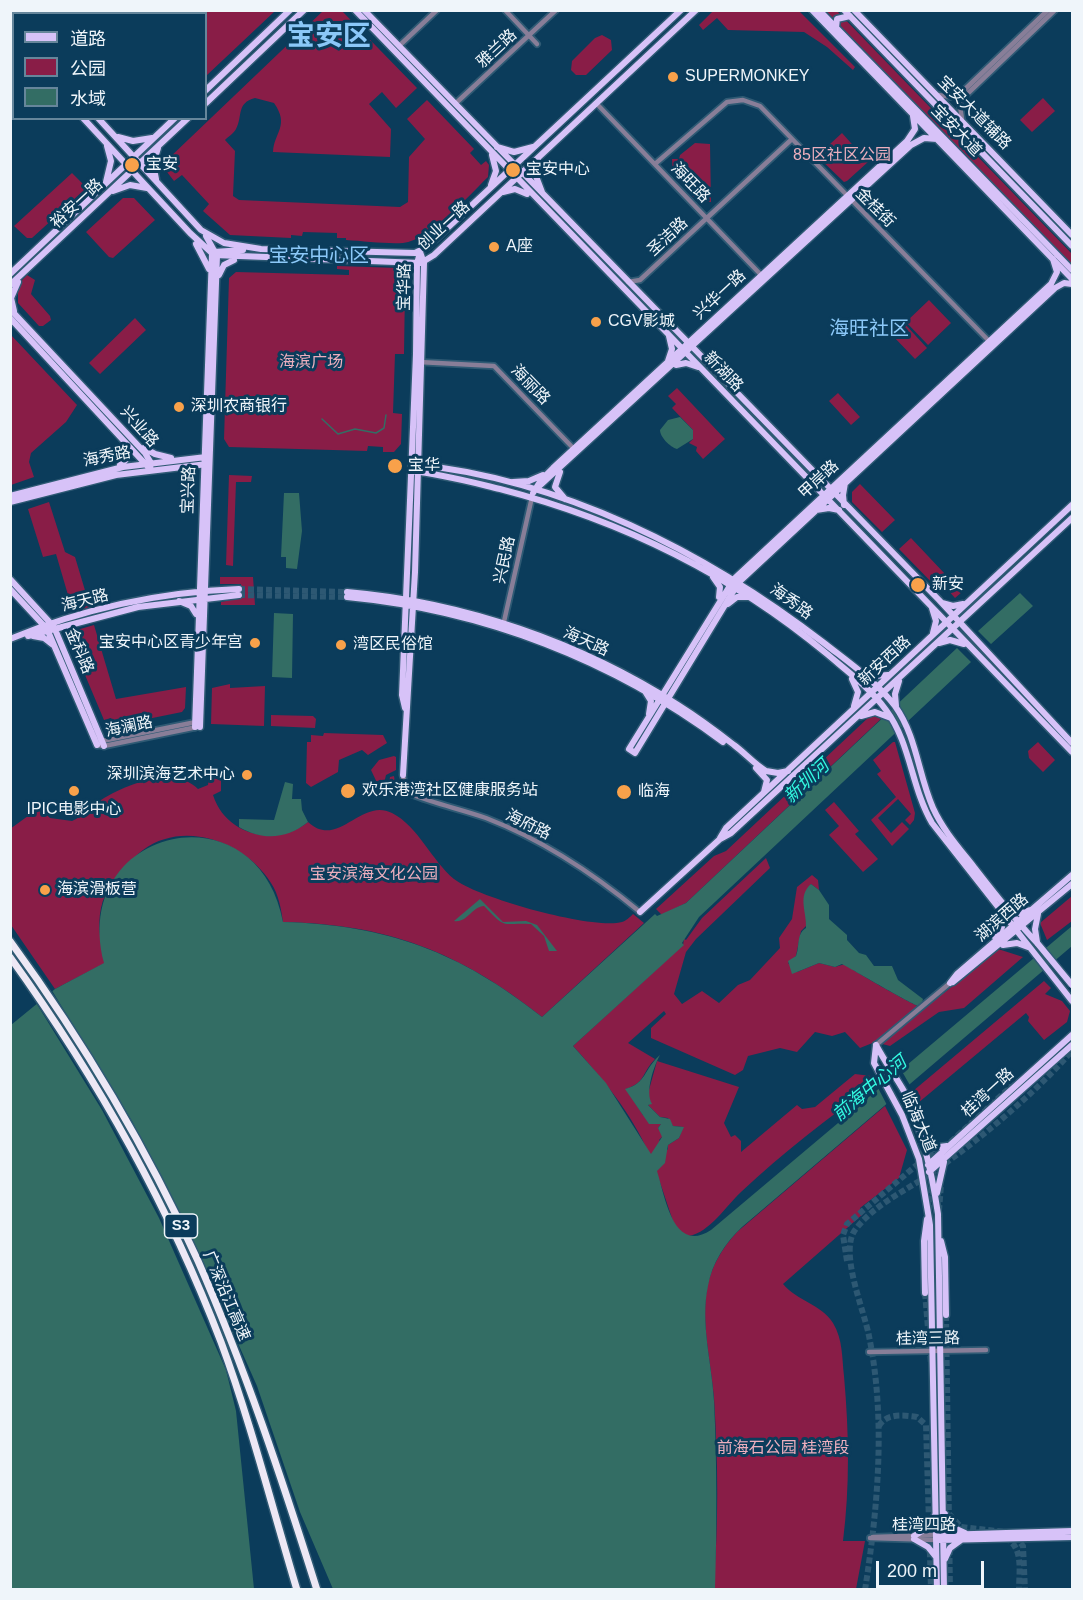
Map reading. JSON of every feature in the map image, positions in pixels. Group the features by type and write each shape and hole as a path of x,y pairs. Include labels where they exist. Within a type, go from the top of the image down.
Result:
{"highway":[{"name":"广深沿江高速","path":"10,940 66,1021 123,1115 192,1249 254,1399 317,1590"},
{"name":"广深沿江高速","path":"10,957 58,1026 114,1119 187,1263 231,1371 297,1590"}],"main road":[{"path":"207,89 290,10"},
{"path":"207,102 304,10"},
{"name":"新湖路","path":"355,10 455,104 491,147"},
{"name":"新湖路","path":"364,10 511,168 538,201 666,333 687,349"},
{"name":"创业一路","path":"100,120 201,230 224,243 261,249 420,252 681,10"},
{"name":"创业一路","path":"215,254 243,258 417,264 424,262 696,10"},
{"path":"812,10 913,116 938,137 1072,282"},
{"name":"宝安大道","path":"819,10 938,137 1072,270"},
{"path":"836,28 837,19 849,12"},
{"name":"宝安大道","path":"849,12 956,126 1070,237 1072,246"},
{"name":"宝安大道辅路","path":"849,12 938,95 1030,190 1070,237"},
{"path":"10,20 12,26"},
{"name":"兴华一路","path":"687,349 700,332 724,314 763,278 911,137 915,125 913,116"},
{"path":"566,118 565,126 574,124"},
{"path":"85,120 190,233 215,254 261,249"},
{"name":"裕安一路","path":"10,273 173,120"},
{"name":"裕安一路","path":"10,285 187,120"},
{"path":"956,126 1010,169"},
{"path":"112,133 133,141 148,140 157,135"},
{"name":"兴华一路","path":"849,198 915,141 938,137"},
{"path":"104,140 111,161 110,172 104,186"},
{"path":"158,182 154,160 163,142"},
{"path":"488,189 495,176 496,167 491,147 514,152 536,145"},
{"path":"542,154 534,171 545,198"},
{"name":"新湖路","path":"518,176 545,198 675,333 702,365 828,494 939,600 1072,743"},
{"path":"107,193 130,185 151,190"},
{"path":"497,195 515,189 538,201"},
{"path":"1013,218 1054,252"},
{"path":"201,230 215,254"},
{"path":"190,233 207,262 213,284"},
{"name":"宝华路","path":"403,775 405,712 402,695 410,603 420,290 424,262 420,252"},
{"name":"宝华路","path":"420,252 417,264 420,290"},
{"name":"宝兴路","path":"198,724 215,254"},
{"path":"213,284 224,264 243,258"},
{"name":"甲岸路","path":"843,481 989,341 1011,325 1054,280 1057,272 1053,259"},
{"path":"12,318 11,296 23,274"},
{"name":"甲岸路","path":"632,751 717,604 734,583 1011,325 1055,288 1072,282"},
{"name":"兴业路","path":"10,309 12,318 118,435 149,465"},
{"name":"兴华一路","path":"533,494 553,468 576,451 687,349 709,332 724,314"},
{"name":"兴业路","path":"12,318 136,443 149,465"},
{"path":"675,333 690,336 700,332"},
{"path":"666,333 672,349 668,366 686,363 702,365 701,347 709,332"},
{"path":"111,470 126,463 129,457 118,435"},
{"path":"136,443 158,455 183,459"},
{"name":"兴华一路","path":"533,494 561,469 576,451"},
{"name":"海秀路","path":"10,496 111,470 183,459 207,460"},
{"name":"海秀路","path":"10,502 149,465 207,460"},
{"name":"海秀路","path":"415,468 479,480 573,503 650,535 714,568 859,671 896,708 908,729 936,815 999,906"},
{"path":"504,482 534,480 553,468"},
{"path":"561,469 556,482 556,490 573,503"},
{"name":"海秀路","path":"479,480 504,482 618,528 734,583"},
{"path":"816,481 829,483 843,481 842,508 814,507 816,481"},
{"name":"新安西路","path":"736,824 788,770 1072,505"},
{"name":"新湖路","path":"842,508 966,645 1072,752"},
{"name":"新安西路","path":"640,912 856,718 1072,518"},
{"path":"714,568 735,571 752,565 750,584 759,599"},
{"path":"1008,565 1008,572 1015,572"},
{"path":"705,571 720,587 717,604"},
{"path":"183,594 193,587 203,572 212,585 227,592"},
{"name":"金科路","path":"10,579 41,612 63,648 101,744"},
{"name":"甲岸路","path":"664,699 679,682 734,583"},
{"name":"金科路","path":"10,589 49,626 55,646 101,744"},
{"path":"176,600 191,606 201,618 211,603 227,592"},
{"name":"海天路","path":"10,641 49,626 183,594 239,592"},
{"name":"海天路","path":"76,619 202,594"},
{"name":"海天路","path":"347,595 410,603 503,626 579,653 664,699 766,771 778,773 788,770"},
{"path":"717,616 737,597 759,599"},
{"name":"海秀路","path":"759,599 877,698 901,736 929,819 1017,927"},
{"path":"939,600 956,606 971,599"},
{"path":"929,603 936,621 931,636"},
{"path":"24,636 33,622 27,607"},
{"path":"973,611 969,624 974,640"},
{"path":"41,612 55,618 76,619"},
{"path":"63,648 64,630 76,619"},
{"path":"24,636 40,636 55,646"},
{"path":"934,646 950,640 966,645"},
{"path":"641,686 659,688 678,669"},
{"path":"859,671 874,676 892,674"},
{"path":"849,673 858,690 853,709"},
{"path":"896,708 895,691 902,676"},
{"path":"679,682 676,698 684,712"},
{"path":"641,686 651,700 650,722"},
{"path":"650,722 668,711 684,712"},
{"name":"海天路","path":"684,712 764,775 767,783 764,794"},
{"path":"856,718 873,712 889,715"},
{"path":"1059,730 1072,730"},
{"name":"湖滨西路","path":"1036,912 1072,875"},
{"name":"湖滨西路","path":"950,983 979,955 1072,884"},
{"path":"999,906 1020,913 1036,912 1037,943"},
{"path":"979,955 1000,932 1002,920 999,906"},
{"path":"1017,927 1037,943 1072,985"},
{"path":"1017,927 1030,949 1071,998"},
{"name":"湖滨西路","path":"950,983 1000,946 1017,927"},
{"path":"1000,946 1017,943 1030,949"},
{"name":"桂湾一路","path":"923,1174 951,1145 1072,1035"},
{"name":"临海大道","path":"876,1045 903,1090 917,1123 930,1168 936,1202 939,1231 937,1351 939,1511 944,1590"},
{"name":"临海大道","path":"876,1045 873,1059 907,1127 923,1174 928,1212 937,1351"},
{"name":"桂湾一路","path":"930,1168 947,1157 1072,1045"},
{"path":"922,1139 932,1148 951,1145"},
{"path":"936,1202 939,1174 947,1157"},
{"path":"925,1293 924,1241 928,1212"},
{"path":"939,1231 945,1257 946,1315"},
{"path":"937,1559 928,1547 914,1538 927,1528 939,1511 952,1527 968,1537 953,1545 944,1563"},
{"name":"桂湾四路","path":"968,1537 1072,1531"},
{"name":"临海大道","path":"937,1590 940,1537"},
{"name":"桂湾四路","path":"940,1537 1070,1538"}],"street":[{"path":"399,46 437,10"},
{"path":"505,10 537,44"},
{"name":"雅兰路","path":"455,104 556,10"},
{"path":"938,95 952,97 961,93 1048,10"},
{"path":"962,120 960,106 964,96 1055,10"},
{"name":"金桂街","path":"655,164 719,107 732,101 748,101 760,106 989,341"},
{"name":"海旺路","path":"596,103 763,278"},
{"name":"圣洁路","path":"640,280 792,139"},
{"path":"626,282 640,280 637,293"},
{"name":"海丽路","path":"419,362 494,366 576,451"},
{"name":"兴民路","path":"503,626 533,494"},
{"name":"海澜路","path":"101,744 198,724"},
{"name":"海府路","path":"403,775 405,788 411,794 482,817 529,838 591,875 640,912"},
{"name":"湖滨西路","path":"876,1045 950,983"},
{"name":"桂湾三路","path":"870,1352 986,1350"},
{"name":"桂湾四路","path":"914,1538 870,1538 940,1537"}],"green space":[{"path":"23,10 275,11 207,75 207,12 20,12"},
{"path":"324,10 342,11 417,88 396,108 382,92 369,104 391,129 390,157 273,152 281,123 279,111 274,103 255,98 242,107 236,129 225,140 235,151 233,196 239,200 400,207 408,202 409,157 425,139 407,119 427,100 474,149 470,153 481,165 486,161 489,165 488,177 437,226 414,240 389,243 346,240 346,238 337,238 337,233 303,232 302,236 291,235 291,238 230,235 203,211 209,204 182,175 174,181 167,172 167,160"},
{"path":"714,10 799,11 855,67 853,70 827,47 804,32 728,30 717,18 703,30 699,25"},
{"path":"826,11 837,11 1072,254 1072,265"},
{"path":"602,35 611,40 612,50 586,75 576,75 571,70 572,61 595,38"},
{"path":"1043,98 1055,111 1032,132 1020,120"},
{"name":"85区社区公园","path":"842,133 868,162 844,182 817,156"},
{"path":"695,143 710,144 711,202 706,202 706,197 693,197 680,174 673,174 672,159 679,159 680,155"},
{"path":"72,173 87,188 32,238 27,238 14,226"},
{"path":"123,198 134,198 155,220 113,258 109,257 86,232"},
{"name":"海滨广场","path":"337,266 399,268 398,277 405,288 404,354 395,354 393,413 402,414 401,444 394,452 383,452 383,447 368,446 367,451 229,447 224,439 229,278 236,272 349,275 349,270 337,269"},
{"path":"27,275 35,280 31,294 50,316 51,320 43,326 39,326 18,303 18,284"},
{"path":"929,300 951,323 928,345 906,322"},
{"path":"135,318 146,330 100,374 89,363"},
{"path":"904,323 927,348 915,359 892,335"},
{"path":"11,335 77,405 66,422 31,453 29,462 34,477 11,485"},
{"path":"677,388 725,439 703,459 696,451 697,447 689,443 693,439 693,430 672,408 676,404 668,396"},
{"path":"838,393 860,417 851,425 829,401"},
{"path":"229,475 252,476 251,482 236,482 233,566 226,565"},
{"path":"860,484 895,520 882,532 852,502 852,492"},
{"path":"49,502 65,552 75,557 90,607 73,612 56,554 43,557 28,509"},
{"path":"911,538 962,592 955,598 946,588 941,592 899,549"},
{"path":"220,577 253,577 255,605 221,605 221,602 240,598 241,584 220,584"},
{"path":"94,625 116,699 186,687 185,708 182,712 113,726 111,718 104,720 69,637 70,632"},
{"path":"230,684 230,688 265,686 264,726 211,724 212,688"},
{"path":"271,715 313,716 316,719 315,728 271,726"},
{"path":"870,716 882,718 686,903 662,915 656,909 714,856 726,851"},
{"path":"324,733 383,735 387,743 368,755 362,750 339,760 338,772 311,787 306,783 307,742 311,742 311,735 323,736"},
{"path":"895,742 915,813 910,825 905,820 911,814 898,799 878,818 891,833 902,822 909,829 892,846 871,820 896,797 877,774 881,771 873,760"},
{"path":"1038,742 1055,760 1043,772 1029,758 1028,751"},
{"path":"396,757 396,770 386,775 383,788 388,790 390,777 394,776 396,789 388,797 379,787 371,770 379,760"},
{"name":"宝安滨海文化公园","path":"215,773 221,778 221,791 213,795 220,809 240,828 253,833 281,834 295,830 308,822 319,829 329,830 370,812 381,810 392,813 410,826 446,872 467,887 510,903 562,917 607,923 623,921 633,914 644,923 542,1017 482,975 421,946 356,929 283,922 274,888 260,869 246,857 231,847 213,840 195,836 177,836 160,841 141,852 108,890 101,908 99,922 105,963 55,989 11,925 10,829 39,808 50,818 72,821 108,796 134,784 163,778 176,779 188,782 198,789 208,785 209,775"},
{"path":"834,802 859,831 855,834 878,859 863,872 829,835 839,826 825,810"},
{"path":"766,858 770,868 696,939 686,952 674,994 682,1004 702,991 719,1003 738,985 750,980 780,948 779,938 792,919 797,887 812,875 818,880 819,890 811,884 804,897 807,925 801,931 796,956 788,963 797,972 819,963 835,967 845,964 920,1007 933,994 944,993 998,949 1023,957 964,1008 939,1012 890,1046 875,1042 860,1048 845,1032 832,1036 815,1032 797,1052 780,1048 748,1056 743,1070 735,1075 651,1038 651,1028 666,1014 664,1011 628,1043 655,1059 640,1080 626,1089 643,1115 661,1124 658,1128 663,1136 659,1140 668,1150 668,1145 679,1138 683,1127 673,1126 668,1118 660,1117 648,1105 651,1103 647,1097 657,1061 739,1087 724,1123 731,1137 735,1135 741,1141 741,1152 797,1105 802,1109 815,1107 855,1074 871,1076 875,1085 773,1163 711,1224 697,1234 689,1236 681,1233 674,1224 653,1163 634,1124 605,1083 573,1046 683,945 684,939 686,940 702,918"},
{"path":"1072,896 1072,921 1047,940 1040,923"},
{"path":"1044,981 1051,988 1045,994 1062,1001 1070,1011 1067,1022 1044,1040 1028,1021 1029,1017 1026,1013 918,1103 913,1091"},
{"name":"前海石公园 桂湾段","path":"885,1106 907,1150 899,1178 860,1208 863,1214 783,1284 828,1317 836,1329 840,1342 848,1438 847,1500 843,1541 865,1541 856,1589 713,1590 717,1518 716,1446 714,1398 705,1315 707,1288 711,1273 722,1251 737,1232"}],"water":[{"path":"680,417 693,430 693,439 677,449 666,441 660,430 668,420"},
{"path":"284,493 299,493 302,531 297,569 286,568 286,557 281,557"},
{"path":"1020,593 1033,606 991,644 978,631"},
{"path":"274,613 293,614 292,678 272,677"},
{"path":"957,648 971,662 699,917 682,943 684,945 573,1046 606,1083 651,1154 662,1137 658,1128 661,1124 649,1124 625,1089 641,1080 660,1055 649,1093 652,1104 648,1105 660,1117 670,1119 673,1126 684,1127 679,1138 668,1145 665,1163 657,1171 668,1207 679,1229 688,1235 698,1236 711,1230 1072,926 1072,946 742,1227 716,1261 708,1286 705,1314 715,1425 715,1589 11,1590 11,1025 55,989 104,963 101,917 114,880 138,854 171,840 206,838 239,851 266,879 283,922 356,929 421,946 482,975 542,1017 655,914 657,916 686,903"},
{"path":"285,782 293,784 292,799 301,799 302,810 308,822 292,832 275,836 257,835 239,827 239,819 274,820"},
{"path":"811,884 819,890 829,905 829,919 847,935 847,940 859,953 866,955 874,966 892,966 898,980 923,999 921,1007 842,964 835,967 819,963 792,974 788,961 796,956 799,937 806,928 804,894"},
{"path":"480,899 503,922 526,921 537,925 557,951 549,951 544,936 531,924 505,924 484,906 476,909 463,920 454,921"}],"pier":[{"path":"51,989 132,1121 197,1251 257,1386 300,1512 333,1589 254,1589 236,1411 226,1370 159,1218 102,1110 35,1001"},
{"path":"900,1068 911,1087 888,1107 877,1086"}],"waterway":[{"path":"322,419 338,434 355,429 376,433 384,428 386,415"}],"tunnel":[{"path":"239,589 347,592"},
{"path":"239,595 347,597"},
{"path":"865,1590 874,1527 879,1431 874,1367 869,1336 851,1266 851,1240 855,1230 873,1211 939,1168 992,1127 1042,1083 1072,1051"},
{"path":"944,1148 1018,1080"},
{"path":"847,1261 843,1235 847,1224 938,1147"},
{"path":"929,1211 932,1182"},
{"path":"939,1211 941,1185"},
{"path":"925,1293 931,1364"},
{"path":"946,1315 950,1590"},
{"path":"879,1426 886,1419 901,1416 917,1417 926,1425 931,1590"},
{"path":"949,1514 961,1527 1006,1532"},
{"path":"1015,1536 1023,1546 1025,1590"},
{"path":"1005,1538 1011,1542 1018,1553 1019,1590"}],"place":[{"name":"SUPERMONKEY","path":"673,77"},
{"name":"宝安","path":"132,165"},
{"name":"宝安中心","path":"513,170"},
{"name":"A座","path":"494,247"},
{"name":"CGV影城","path":"596,322"},
{"name":"深圳农商银行","path":"179,407"},
{"name":"宝华","path":"395,466"},
{"name":"新安","path":"918,585"},
{"name":"宝安中心区青少年宫","path":"255,643"},
{"name":"湾区民俗馆","path":"341,645"},
{"name":"深圳滨海艺术中心","path":"247,775"},
{"name":"IPIC电影中心","path":"74,791"},
{"name":"欢乐港湾社区健康服务站","path":"348,791"},
{"name":"临海","path":"624,792"},
{"name":"海滨滑板营","path":"45,890"}],"district":[{"name":"宝安区","path":"329,37"},
{"name":"宝安中心区","path":"319,256"},
{"name":"海旺社区","path":"869,329"}],"water label":[{"name":"新圳河","path":"807,782"},
{"name":"前海中心河","path":"870,1089"}]}
